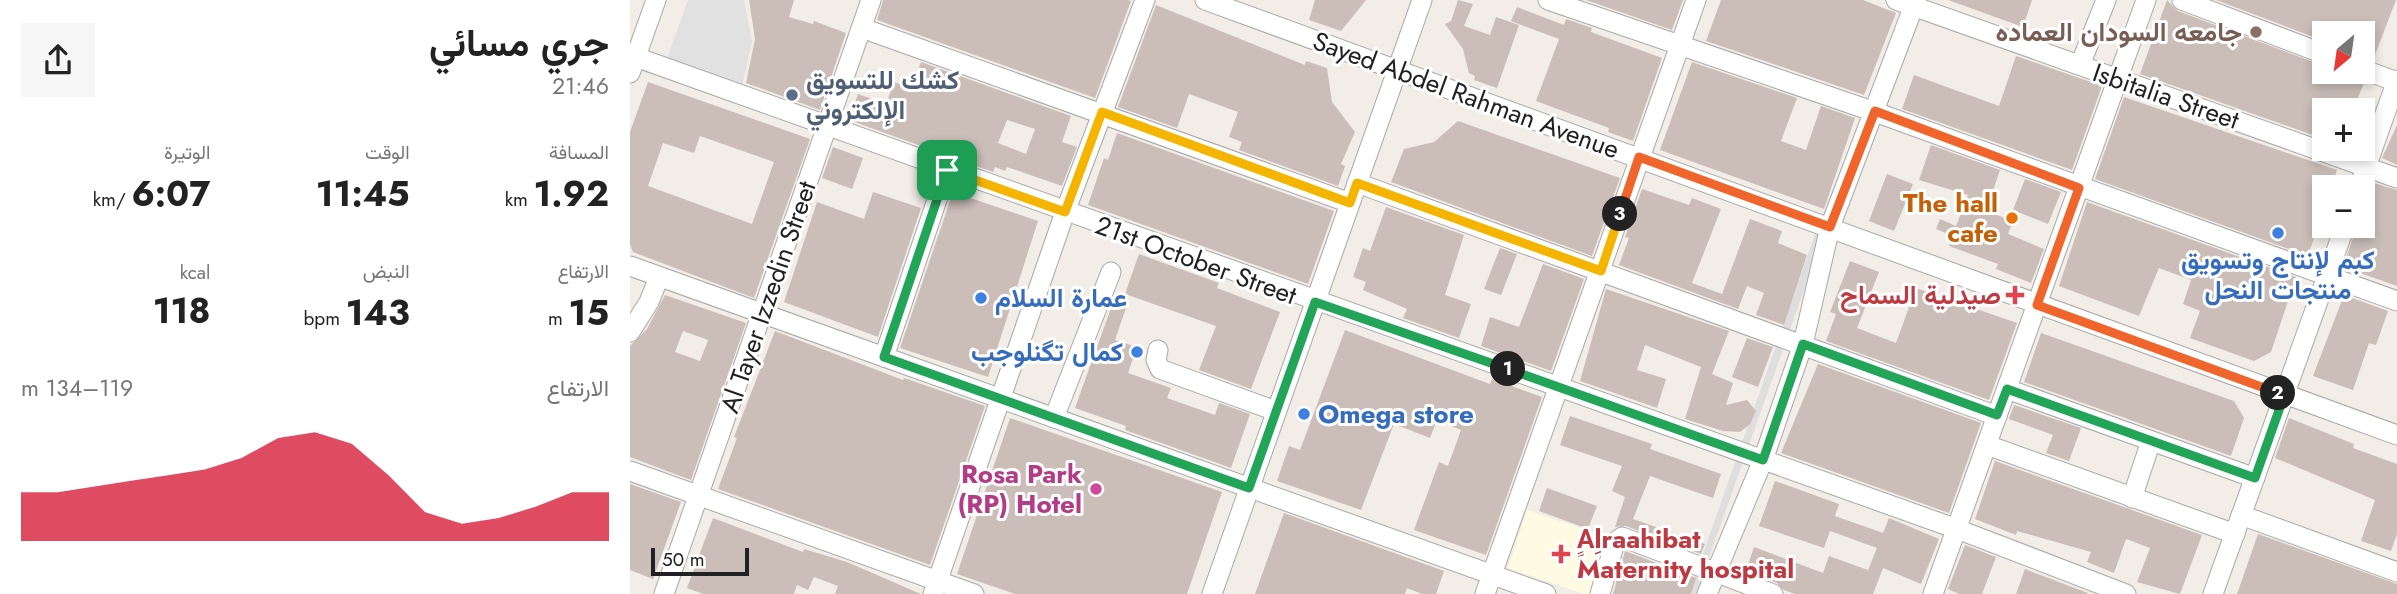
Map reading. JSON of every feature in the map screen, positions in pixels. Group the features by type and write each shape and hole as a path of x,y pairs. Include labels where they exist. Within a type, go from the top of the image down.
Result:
{"street":[{"path":"632,62 656,0"},
{"name":"Al Tayer Izzedin Street","path":"664,594 871,0"},
{"path":"936,587 1065,212 1145,0"},
{"name":"Sayed Abdel Rahman Avenue","path":"1205,0 1396,72 1639,157 2284,396 2397,435"},
{"path":"1212,594 1422,0"},
{"path":"1548,0 1679,47 1875,111 2079,188 2397,301"},
{"path":"1485,594 1696,0"},
{"path":"2080,65 2106,0"},
{"path":"1933,594 2146,0"},
{"path":"2182,0 2312,49"},
{"path":"1707,594 1763,460 1803,344 1830,227 1875,111 1908,2"},
{"name":"Isbitalia Street","path":"1908,2 2397,178"},
{"path":"862,28 1350,203"},
{"name":"21st October Street","path":"632,62 827,127 1956,529 2083,587 2126,594"},
{"path":"2363,175 2397,81 2375,73"},
{"path":"884,357 947,170"},
{"path":"1357,183 1601,271 1642,289 1997,415"},
{"path":"2213,594 2341,238"},
{"path":"630,266 1546,594"},
{"path":"1054,418 1111,272"},
{"path":"630,332 645,310 659,276"},
{"path":"1158,350 1156,360 1160,369 1276,411"},
{"path":"2007,389 2255,478"},
{"path":"2132,498 2151,442"},
{"path":"1987,445 2132,498 2238,525 2397,572"},
{"path":"630,471 936,587 974,594"},
{"path":"1600,594 1617,538 1716,571 1773,594"}],"shaded area":[{"path":"688,0 744,0 752,42 742,86 667,58"},
{"path":"1903,12 1696,594 1689,594 1813,240"},
{"name":"ِِAِِlraahibat Maternity hospital","path":"1527,510 1613,539 1595,594 1584,594 1508,568"}],"building":[{"path":"749,0 794,0 789,17 813,24 814,21 846,33 820,110 746,83 755,39"},
{"path":"883,0 1131,1 1095,98 877,20"},
{"path":"1315,0 1366,0 1341,31 1309,20"},
{"path":"1458,0 1473,4 1464,26 1490,35 1496,17 1519,25 1497,88 1474,80 1475,76 1469,73 1463,49 1445,24 1451,21"},
{"path":"1586,0 1683,0 1672,30"},
{"path":"1721,0 1863,0 1896,13 1864,95 1706,41"},
{"path":"1948,0 2032,0 2023,27"},
{"path":"2167,0 2178,11 2312,61 2312,84 2364,84 2358,98 2312,98 2312,135 2140,74"},
{"path":"2216,0 2396,0 2375,55 2375,21 2312,21 2312,36"},
{"path":"1156,5 1305,65 1306,61 1327,68 1332,102 1355,132 1341,164 1345,166 1338,186 1239,150 1242,142 1229,137 1238,112 1189,94 1177,128 1118,107"},
{"path":"1517,7 1564,25 1566,19 1592,28 1591,32 1662,58 1633,141 1608,132 1609,128 1536,101 1559,39 1511,21"},
{"path":"2016,56 2102,86 2072,170 1902,109 1914,75 1999,106"},
{"path":"921,62 1071,116 1062,142 1077,147 1062,186 1007,167 1005,171 995,167 993,172 849,120 858,94 886,104 894,82 911,88","holes":["1007,120 1035,129 1026,154 998,143"]},
{"path":"1692,62 1797,98 1781,141 1806,150 1821,106 1855,118 1824,209 1660,150"},
{"path":"648,82 810,139 754,298 633,252 630,245 630,132","holes":["700,136 774,162 752,224 648,186 663,143 694,153"]},
{"path":"2124,97 2337,170 2335,175 2312,175 2312,238 2314,238 2308,256 2095,179"},
{"path":"1458,121 1620,178 1592,256 1391,182 1404,149 1434,142"},
{"path":"2397,125 2397,165 2382,158"},
{"path":"1117,133 1334,211 1308,284 1088,205 1104,158 1108,160"},
{"path":"1931,145 2000,170 1986,211 2013,221 2008,234 2044,249 2031,283 1996,269 1998,264 1949,246 1953,236 1936,229 1940,219 1956,226 1968,195 1919,180"},
{"path":"833,147 863,158 852,189 822,178"},
{"path":"1887,174 1913,184 1894,231 1869,221"},
{"path":"2025,179 2061,192 2048,224 2013,210"},
{"path":"2375,183 2397,190 2397,286 2343,267 2353,238 2375,238"},
{"path":"1642,189 1689,205 1692,198 1721,209 1692,283 1722,294 1750,219 1782,231 1778,243 1807,255 1784,325 1756,315 1764,293 1747,286 1738,309 1619,265 1629,238 1625,237"},
{"path":"873,192 921,208 878,337 784,302 817,202 864,219"},
{"path":"953,192 1038,221 988,377 900,348"},
{"path":"2087,202 2296,277 2271,352 2254,361 2190,338 2200,311 2183,304 2191,280 2159,268 2139,316 2059,286"},
{"path":"1386,207 1464,235 1445,295 1471,304 1459,338 1403,318 1407,309 1363,290 1366,282 1353,277 1363,248 1370,251"},
{"path":"1500,248 1517,254 1501,295 1484,289"},
{"path":"1139,254 1219,283 1217,288 1280,312 1251,389 1199,370 1216,326 1125,294"},
{"path":"1850,261 1879,272 1857,328 1896,343 1916,288 2017,323 1989,400 1826,341 1836,314 1830,312"},
{"path":"1543,264 1584,279 1551,371 1481,346 1490,317 1519,327"},
{"path":"1606,289 1729,331 1712,374 1733,383 1726,405 1747,400 1756,411 1750,424 1740,432 1723,431 1685,419 1701,367 1645,345 1637,370 1666,379 1657,408 1580,381"},
{"path":"1116,294 1129,299 1115,340 1137,347 1128,373 1171,388 1167,398 1215,415 1219,403 1250,414 1231,468 1125,430 1126,426 1075,408"},
{"path":"665,295 746,323 691,480 630,457 630,346 647,329","holes":["683,331 708,340 700,361 675,352"]},
{"path":"2344,295 2388,311 2376,345 2369,343 2353,390 2313,376"},
{"path":"1345,330 1490,384 1492,379 1542,397 1486,555 1414,530 1439,462 1448,466 1461,430 1437,420 1430,438 1394,424 1361,510 1277,481 1289,446 1300,450"},
{"path":"775,331 903,380 904,378 985,406 930,565 718,489 737,438 734,437"},
{"path":"2041,333 2234,401 2244,418 2231,456 2024,382"},
{"path":"1747,338 1773,347 1758,387 1732,377"},
{"path":"1818,364 1981,423 1949,513 1781,453"},
{"path":"2014,405 2081,428 2069,461 2046,453 2053,435 2009,419"},
{"path":"1570,416 1652,444 1650,449 1721,474 1713,498 1650,476 1633,519 1705,544 1701,554 1626,526 1615,527 1625,497 1612,491 1622,466 1560,445"},
{"path":"1010,418 1222,492 1187,594 1015,594 957,574"},
{"path":"2289,418 2354,444 2353,448 2397,464 2397,534 2391,551 2361,541 2375,500 2275,458"},
{"path":"1995,461 2202,535 2180,594 2137,582 2150,548 2126,539 2114,573 2087,562 2091,552 2017,531 2016,535 1975,519"},
{"path":"1775,481 1839,504 1835,516 1883,533 1889,518 1939,539 1921,584 1883,568 1873,594 1795,594 1784,590 1777,583 1746,571 1754,547 1823,573 1829,556 1868,570 1877,548 1830,531 1824,548 1759,526"},
{"path":"630,484 681,502 653,579 630,570"},
{"path":"1547,488 1597,506 1588,529 1539,511"},
{"path":"1284,513 1444,571 1436,594 1422,594 1407,588 1405,594 1255,594"},
{"path":"713,518 803,552 804,549 847,562 921,594 835,594 838,586 814,577 808,590 797,585 794,594 703,594 687,588"},
{"path":"2258,534 2397,584 2397,594 2237,594"},
{"path":"1965,545 1996,557 1982,594 1959,594 1948,589"},
{"path":"1625,551 1696,578 1691,594 1613,594"},
{"path":"2025,569 2088,593 2016,594"}],"place":[{"name":"جامعه السودان العماده","path":"2256,32"},
{"name":"كشك للتسويق الإلكتروني","path":"792,95"},
{"name":"The hall cafe","path":"2012,218"},
{"name":"كبم لإنتاج وتسويق منتجات النحل","path":"2278,233"},
{"name":"صيدلية السماح","path":"2015,295"},
{"name":"عمارة السلام","path":"981,298"},
{"name":"كمال تگنلوجب","path":"1137,352"},
{"name":"Omega store","path":"1304,414"},
{"name":"Rosa Park (RP) Hotel","path":"1096,489"},
{"name":"ِِAِِlraahibat Maternity hospital","path":"1561,554"}],"route":[{"path":"1875,111 2079,188 2037,305 2284,396 2255,478 2007,389 1997,415 1803,344 1763,460 1315,302 1249,488 884,357 947,170 1065,212 1102,112 1350,203 1357,183 1601,271 1639,157 1830,227 1875,111"}]}
